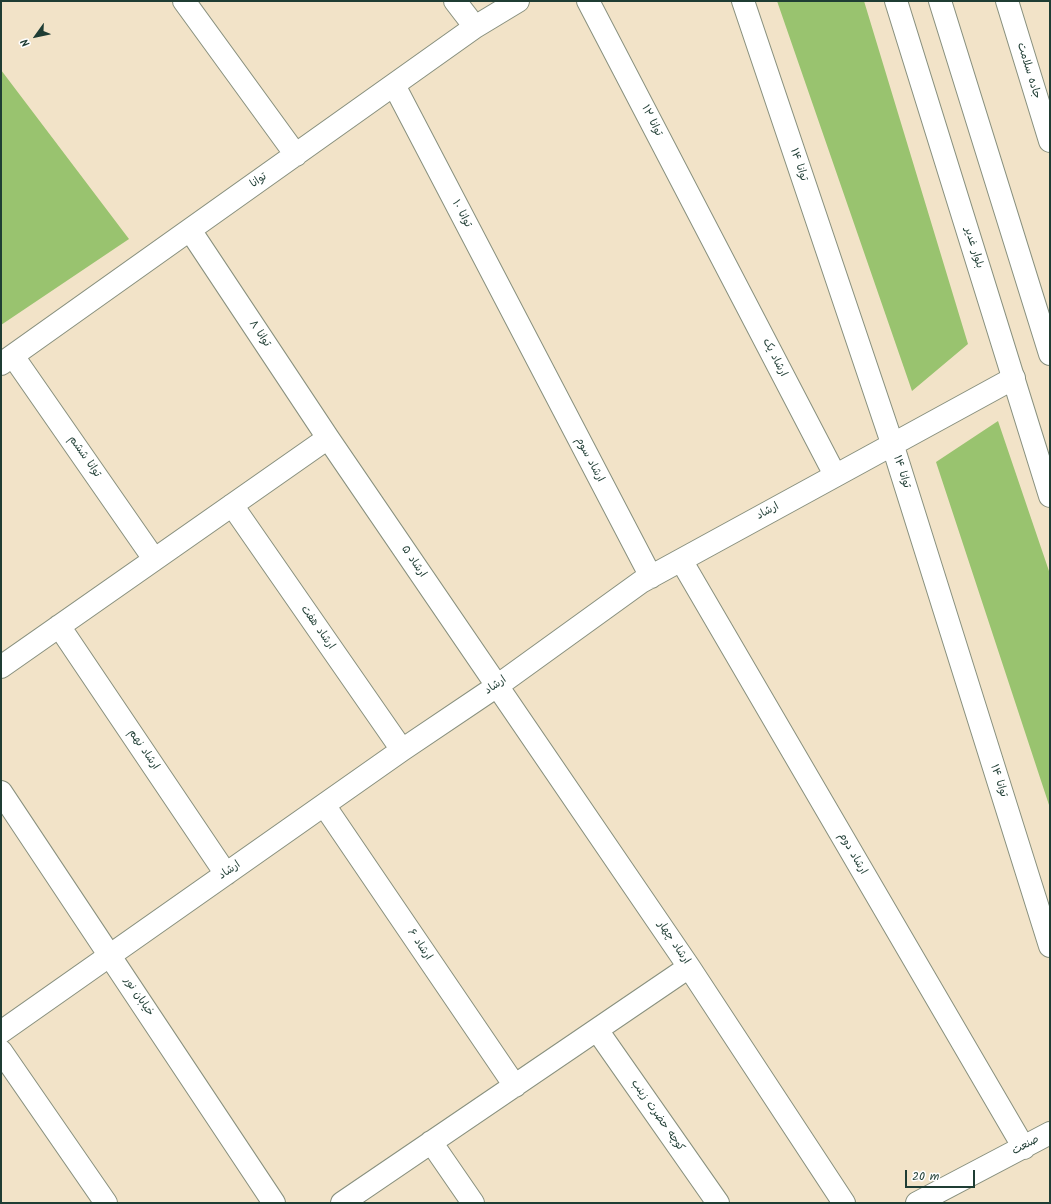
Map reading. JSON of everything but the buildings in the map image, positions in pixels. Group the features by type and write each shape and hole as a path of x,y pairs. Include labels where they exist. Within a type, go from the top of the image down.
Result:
{"street":[{"path":"184,1 296,155"},
{"path":"456,1 475,27"},
{"name":"توانا","path":"7,360 475,27 518,1"},
{"name":"توانا ۱۲","path":"588,1 713,240"},
{"name":"توانا ۱۴","path":"743,1 892,444 1050,946"},
{"name":"بلوار غدیر","path":"896,1 1050,496"},
{"path":"940,1 1050,354"},
{"name":"جاده سلامت","path":"1007,1 1050,141"},
{"name":"توانا ۱۰","path":"394,85 528,343"},
{"name":"توانا ۸","path":"190,230 328,438"},
{"name":"ارشاد یک","path":"713,240 835,475"},
{"name":"ارشاد سوم","path":"528,343 651,577"},
{"name":"توانا ششم","path":"7,360 154,559"},
{"name":"ارشاد","path":"1,1036 110,956 402,750 497,686 634,587 835,475 1014,378"},
{"path":"1,666 328,438"},
{"name":"ارشاد ۵","path":"328,438 497,686"},
{"name":"ارشاد هفت","path":"232,505 402,750"},
{"name":"ارشاد دوم","path":"681,560 1024,1148"},
{"name":"ارشاد نهم","path":"59,626 226,874"},
{"name":"ارشاد چهار","path":"497,686 689,967 844,1203"},
{"name":"خیابان نور","path":"1,792 274,1203"},
{"name":"ارشاد ۶","path":"324,805 514,1086"},
{"path":"342,1203 689,967"},
{"name":"کوچه حضرت زینب","path":"597,1030 718,1203"},
{"path":"1,1036 106,1203"},
{"name":"صنعت","path":"917,1203 1024,1148 1050,1132"},
{"path":"431,1142 473,1203"}],"green space":[{"path":"777,1 864,1 968,344 912,391"},
{"path":"1,70 129,239 1,325"},
{"path":"998,421 1050,574 1050,808 936,462"}]}
